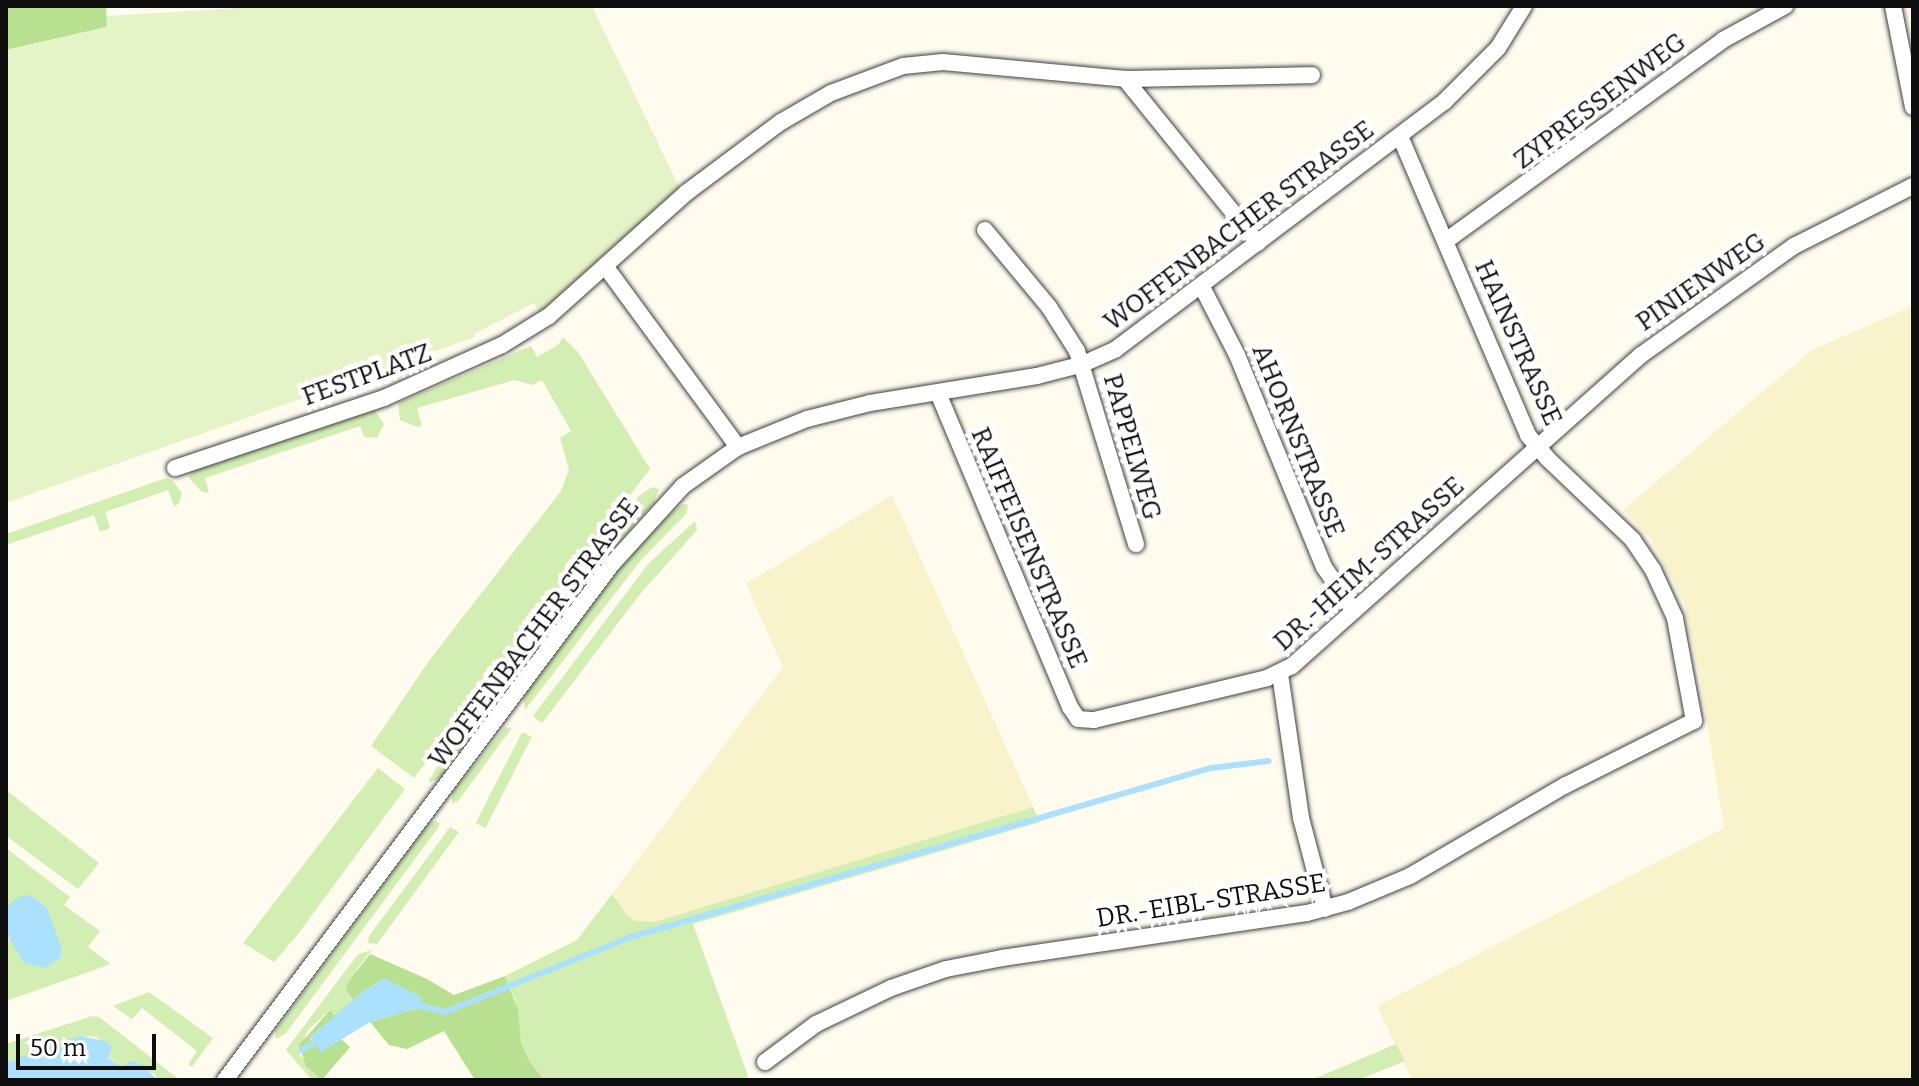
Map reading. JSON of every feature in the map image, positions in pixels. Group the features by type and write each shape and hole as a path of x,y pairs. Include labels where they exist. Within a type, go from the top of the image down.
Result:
{"street":[{"name":"WOFFENBACHER STRASSE","path":"225,1080 629,543 683,486 738,447 807,419 870,403 938,393 1083,364 1133,338 1400,136 1483,65 1505,40 1524,6"},
{"name":"ZYPRESSENWEG","path":"1447,240 1723,40 1785,6"},
{"path":"1893,6 1913,107"},
{"name":"FESTPLATZ","path":"175,468 423,382 502,345 565,303 686,193 781,122 831,93 880,73 903,66 943,62 1125,79 1312,75"},
{"path":"1125,79 1258,243"},
{"name":"HAINSTRASSE","path":"1400,136 1447,240 1489,351 1521,422 1537,446 1633,540 1653,570 1675,618 1694,721"},
{"name":"PINIENWEG","path":"1537,446 1641,355 1743,280 1794,246 1913,186"},
{"name":"PAPPELWEG","path":"985,230 1061,323 1083,364 1136,544"},
{"path":"605,266 738,447"},
{"name":"AHORNSTRASSE","path":"1202,287 1237,355 1324,567 1354,611"},
{"name":"RAIFFEISENSTRASSE","path":"938,393 1070,707 1078,719"},
{"name":"DR.-HEIM-STRASSE","path":"1078,719 1094,720 1280,674 1307,655 1537,446"},
{"path":"1280,674 1301,818 1325,909"},
{"name":"DR.-EIBL-STRASSE","path":"765,1062 816,1024 891,988 946,969 1325,909 1410,876 1566,785 1694,721"}],"shaded area":[{"path":"1913,306 1913,1080 1412,1080 1377,1006 1724,828 1700,678 1684,602 1650,538 1623,510 1812,350"},
{"path":"892,495 1033,807 654,922 636,921 627,915 612,894 783,667 746,584"}],"green space":[{"path":"6,6 106,6 107,27 6,50"},
{"path":"273,6 592,6 681,191 541,315 534,303 474,334 475,337 6,503 6,50 107,27 107,16"},
{"path":"563,337 578,352 650,469 414,778 371,746 431,658 561,491 569,470 560,438 571,431 542,380 532,385 514,380 417,408 422,426 417,427 400,420 398,403 531,346 537,357 558,345"},
{"path":"374,409 384,424 377,438 364,437 360,426 205,478 209,493 202,492 188,477 193,470"},
{"path":"166,478 173,481 182,493 179,504 174,506 168,490 105,512 110,528 100,532 94,515 6,545 6,534"},
{"path":"652,487 659,489 653,504 605,559 459,756 442,777 428,783 439,763 639,496"},
{"path":"683,504 688,505 686,514 641,560 525,710 523,698 621,567 658,524"},
{"path":"695,521 697,530 641,593 542,723 533,716 649,563"},
{"path":"505,727 512,728 458,801 452,804 452,793"},
{"path":"522,732 532,737 485,828 476,823"},
{"path":"378,768 405,789 298,934 274,962 243,943"},
{"path":"6,790 99,863 78,889 6,836"},
{"path":"1033,807 1040,822 693,924 748,1076 746,1080 544,1080 528,1061 521,1043 515,1000 505,976 577,940 612,894 627,915 636,921 654,922"},
{"path":"435,821 440,823 438,828 286,1033 276,1039 275,1031 427,826"},
{"path":"450,827 459,832 377,944 368,943 369,936"},
{"path":"6,848 70,897 64,905 100,931 88,947 111,964 6,1001 6,933 9,941"},
{"path":"372,950 357,969 348,994 353,1000 335,1016 330,1010 307,1031 300,1055 322,1080 310,1078 286,1050 358,954"},
{"path":"370,954 427,979 454,995 505,976 518,1010 521,1043 529,1061 544,1080 475,1080 444,1031 407,1049 389,1045 370,1022 421,1007 363,991 353,1000 346,990 349,981"},
{"path":"149,992 213,1038 192,1067 188,1064 197,1051 142,1008 132,1019 113,1006"},
{"path":"330,1010 335,1016 310,1038 321,1051 341,1039 350,1047 322,1080 306,1066 299,1045"},
{"path":"92,1016 99,1017 180,1080 158,1080 154,1073 122,1067 108,1057 111,1051 97,1037 88,1036 6,1063 6,1044"},
{"path":"1396,1044 1405,1061 1358,1080 1311,1080"}],"water":[{"path":"31,895 47,908 62,949 60,958 44,968 23,962 6,933 6,906 21,896"},
{"path":"384,978 422,997 421,1007 370,1022 321,1052 310,1037 363,991"},
{"path":"80,1036 106,1041 112,1047 108,1058 122,1067 130,1061 141,1064 158,1080 6,1080 6,1063"}],"waterway":[{"path":"413,1004 445,1012 631,937 1211,768 1269,761"},
{"path":"302,1050 318,1040"}]}
